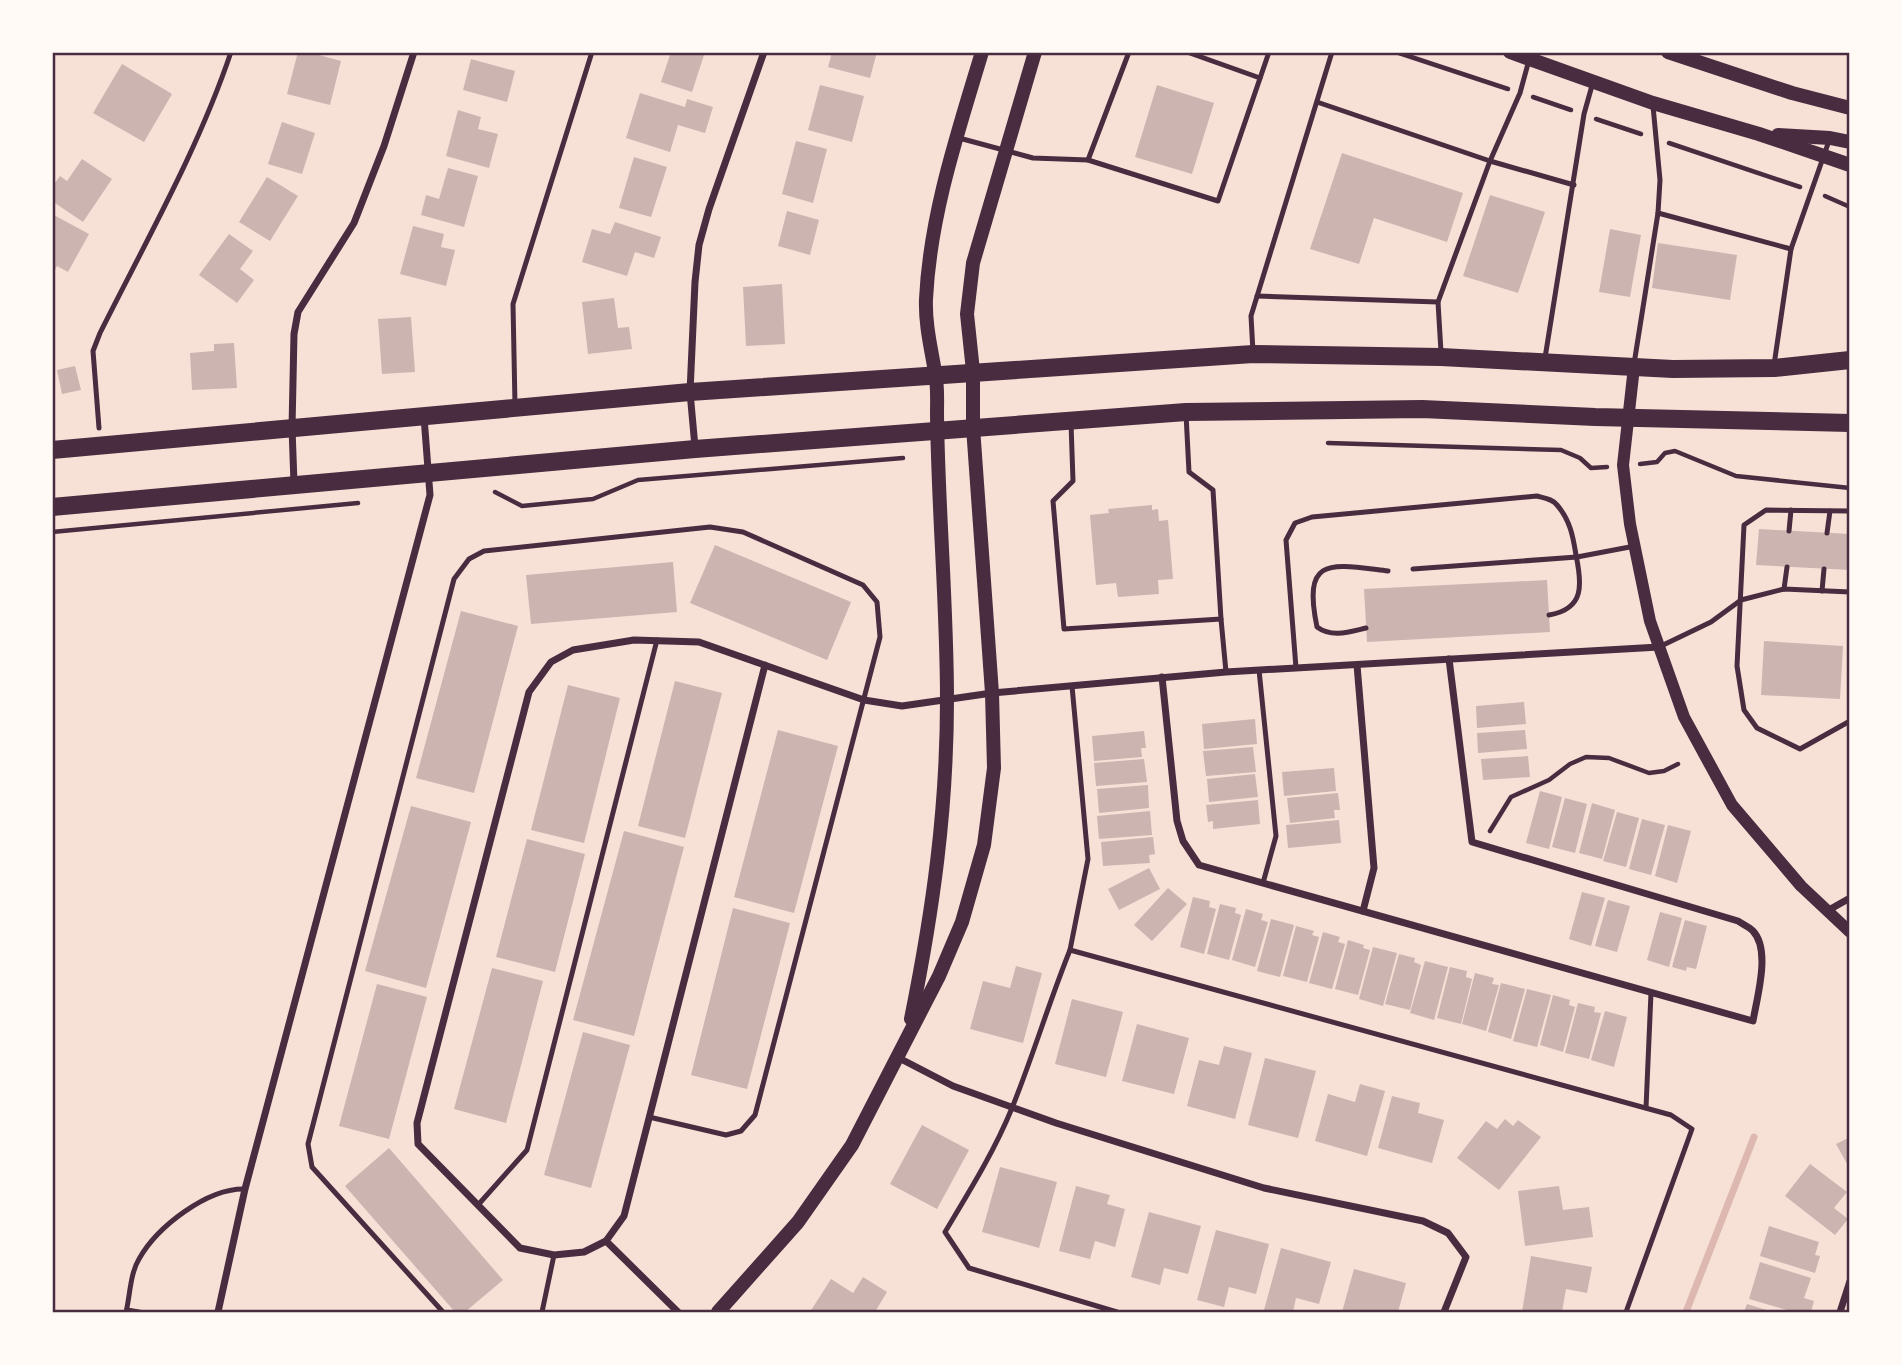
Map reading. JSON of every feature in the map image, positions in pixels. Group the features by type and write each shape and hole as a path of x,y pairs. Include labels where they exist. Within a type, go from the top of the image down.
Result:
{"main road":[{"path":"907,1037 930,928 945,787 947,698 936,374 929,349 925,301 932,239 956,137 982,52"},
{"path":"718,1312 798,1222 852,1145 939,976 962,922 984,845 994,768 992,693 973,427 973,371 967,314 973,263 1035,52"},
{"path":"1510,52 1530,56 1592,82 1653,103 1759,134 1850,165"},
{"path":"1668,52 1792,93 1850,108"},
{"path":"1759,134 1830,138 1850,142"},
{"path":"52,450 690,392 1253,354 1441,357 1673,369 1774,368 1850,360"},
{"path":"52,507 429,471 1186,412 1256,409 1422,409 1850,423"}],"street":[{"path":"294,486 292,428 298,312 354,223 384,146 414,52"},
{"path":"695,449 690,392 699,245 764,52"},
{"path":"1634,367 1623,466 1650,621 1684,717 1732,805 1801,886 1850,932"},
{"path":"218,1312 245,1189 430,495 424,416"},
{"path":"765,665 624,1216 606,1241 584,1252 554,1255 520,1248 418,1144 417,1123 530,692 551,662 573,650 634,640 699,642 765,665 863,700 902,706 992,693 1226,672 1659,647"},
{"path":"1162,677 1177,821 1182,841 1199,865 1753,1021 1762,963 1760,946 1753,931 1738,921 1472,842 1449,659"},
{"path":"1357,664 1374,868 1363,911"},
{"path":"1827,911 1850,898"},
{"path":"897,1057 953,1086 1012,1108 1264,1188 1423,1221 1448,1233 1466,1257 1446,1312"},
{"path":"606,1241 678,1312"},
{"path":"1840,1312 1850,1281"}],"lane":[{"path":"99,428 93,351 217,92 230,52"},
{"path":"516,407 513,304 592,52"},
{"path":"1088,160 1129,52"},
{"path":"1187,52 1260,78"},
{"path":"956,137 1034,158 1088,160 1218,201 1269,52"},
{"path":"1253,354 1251,316 1332,52"},
{"path":"1441,357 1438,302 1490,161 1520,93 1530,56"},
{"path":"1544,361 1584,114 1592,82"},
{"path":"1317,102 1490,161 1574,185"},
{"path":"1634,367 1658,213 1660,180 1653,103"},
{"path":"1774,368 1791,249 1830,138"},
{"path":"1658,213 1791,249"},
{"path":"1257,296 1438,302"},
{"path":"1186,412 1189,472 1213,491 1226,672"},
{"path":"1070,420 1073,481 1053,501 1064,629 1221,619"},
{"path":"1296,668 1286,540 1295,523 1312,517 1537,496 1555,502 1570,524 1581,580 1578,596 1571,606 1562,613 1549,615"},
{"path":"1850,512 1766,510 1744,525 1738,666 1744,710 1757,728 1800,749 1850,722"},
{"path":"1790,531 1791,510"},
{"path":"1827,533 1830,511"},
{"path":"443,1312 312,1167 308,1144 454,579 469,559 484,551 710,527 743,532 863,585 877,602 880,637 755,1115 741,1131 726,1135 649,1117"},
{"path":"1413,569 1577,557 1635,547"},
{"path":"1366,628 1339,634 1325,633 1317,627 1312,603 1313,582 1321,572 1333,566 1388,571"},
{"path":"1784,589 1787,567"},
{"path":"1822,591 1824,569"},
{"path":"1659,647 1711,622 1741,600 1784,589 1850,592"},
{"path":"478,1205 527,1150 657,640"},
{"path":"1259,670 1276,836 1263,883"},
{"path":"1073,685 1088,859 1070,950 1050,998 1012,1108 989,1158 945,1232 969,1268 1117,1312"},
{"path":"1070,950 1671,1115 1692,1129 1626,1312"},
{"path":"1646,1108 1651,993"},
{"path":"139,1312 126,1311 137,1261 149,1244 180,1213 226,1190 245,1189"},
{"path":"542,1312 554,1255"}],"path":[{"path":"1396,52 1811,190 1850,208"},
{"path":"1328,443 1561,450 1580,458 1591,468"},
{"path":"1651,464 1657,463 1665,453 1675,452 1735,476 1850,488"},
{"path":"495,492 522,506 593,499 638,480 903,458"},
{"path":"52,532 358,503"},
{"path":"1490,831 1511,797 1549,780 1577,760 1598,756 1609,758 1648,773 1664,771 1678,764"}],"building":[{"path":"298,52 341,61 330,105 287,94"},
{"path":"671,52 705,52 692,92 661,82"},
{"path":"832,52 877,52 870,78 828,67"},
{"path":"471,59 515,71 507,102 463,90"},
{"path":"122,64 172,94 144,142 93,113"},
{"path":"820,85 864,96 852,142 808,130"},
{"path":"1157,85 1214,103 1192,174 1135,157"},
{"path":"640,93 685,107 687,99 713,107 705,133 678,125 670,152 626,138"},
{"path":"458,110 481,117 478,129 498,134 489,168 446,156"},
{"path":"282,122 315,133 302,174 268,164"},
{"path":"796,141 827,149 813,203 782,194"},
{"path":"1342,153 1463,193 1447,242 1374,218 1359,264 1310,249"},
{"path":"634,157 667,167 651,217 619,208"},
{"path":"82,159 112,179 83,222 52,201 52,187 60,176 67,181"},
{"path":"448,168 478,176 464,227 421,215 426,195 439,199"},
{"path":"267,177 298,196 270,241 239,222"},
{"path":"1490,195 1545,212 1518,293 1463,276"},
{"path":"787,211 819,220 810,255 778,246"},
{"path":"52,214 89,234 68,272 57,266 52,275"},
{"path":"615,222 661,237 654,258 635,252 627,276 582,262 592,229 610,234"},
{"path":"413,226 444,234 441,247 455,250 446,286 400,274"},
{"path":"1610,229 1641,235 1630,297 1599,292"},
{"path":"229,234 253,251 240,269 254,280 237,303 199,275"},
{"path":"1658,243 1737,255 1730,300 1652,288"},
{"path":"782,284 785,344 746,346 743,287"},
{"path":"614,298 618,328 629,327 632,349 588,354 582,302"},
{"path":"411,317 415,372 382,374 378,319"},
{"path":"234,343 237,388 192,390 190,353 214,351 214,344"},
{"path":"75,366 81,390 62,394 57,370"},
{"path":"1152,505 1152,510 1158,509 1159,521 1168,520 1173,579 1158,580 1159,594 1118,597 1116,583 1096,585 1090,515 1109,513 1108,509"},
{"path":"1759,529 1850,534 1850,570 1756,565"},
{"path":"715,545 851,602 827,660 690,603"},
{"path":"673,562 677,612 531,624 526,575"},
{"path":"1547,580 1550,632 1367,642 1364,589"},
{"path":"461,611 518,626 474,793 416,778"},
{"path":"1764,641 1843,646 1840,699 1761,695"},
{"path":"675,681 722,693 685,838 638,826"},
{"path":"568,685 620,698 584,843 531,830"},
{"path":"1524,702 1526,724 1477,728 1476,706"},
{"path":"1255,719 1257,744 1204,749 1202,724"},
{"path":"778,730 838,746 794,913 734,897"},
{"path":"1525,730 1527,749 1478,753 1477,733"},
{"path":"1144,731 1146,748 1141,748 1142,757 1094,761 1092,736"},
{"path":"1253,747 1256,772 1206,776 1203,751"},
{"path":"1528,756 1530,777 1483,780 1481,759"},
{"path":"1144,759 1147,782 1096,786 1094,763"},
{"path":"1334,768 1336,791 1284,796 1282,772"},
{"path":"1255,774 1258,797 1209,802 1207,779"},
{"path":"1148,785 1149,808 1099,813 1097,789"},
{"path":"1540,791 1562,797 1549,849 1526,843"},
{"path":"1338,793 1340,810 1334,810 1335,818 1290,823 1287,798"},
{"path":"1565,798 1587,804 1575,853 1552,847"},
{"path":"1258,800 1260,824 1213,829 1213,821 1208,822 1206,805"},
{"path":"1592,803 1615,810 1602,859 1579,853"},
{"path":"411,806 471,822 426,988 365,971"},
{"path":"1150,811 1152,835 1099,839 1097,816"},
{"path":"1617,812 1639,818 1626,867 1603,861"},
{"path":"1642,819 1665,825 1651,875 1629,869"},
{"path":"1339,820 1341,843 1288,848 1286,825"},
{"path":"1668,825 1691,831 1677,883 1655,876"},
{"path":"624,831 684,847 634,1036 573,1020"},
{"path":"1153,837 1155,854 1149,855 1150,863 1103,866 1101,842"},
{"path":"527,839 585,854 555,972 496,957"},
{"path":"1149,868 1160,889 1119,910 1108,889"},
{"path":"1168,888 1187,904 1152,941 1134,925"},
{"path":"1582,892 1605,898 1591,946 1569,939"},
{"path":"1193,897 1210,901 1209,907 1216,909 1204,954 1180,947"},
{"path":"1608,900 1630,906 1617,952 1595,946"},
{"path":"1220,904 1236,908 1235,913 1241,915 1229,960 1207,954"},
{"path":"733,908 790,923 747,1089 691,1075"},
{"path":"1246,909 1263,914 1261,920 1268,922 1255,967 1232,960"},
{"path":"1660,912 1682,918 1669,967 1647,960"},
{"path":"1271,919 1294,925 1280,977 1257,971"},
{"path":"1685,920 1707,926 1696,969 1687,967 1686,971 1672,967"},
{"path":"1296,926 1314,931 1312,935 1319,937 1307,982 1283,976"},
{"path":"1323,932 1340,937 1338,942 1345,944 1332,989 1309,983"},
{"path":"1348,940 1370,950 1358,995 1335,989"},
{"path":"1373,947 1397,953 1383,1006 1359,999"},
{"path":"1399,954 1415,958 1414,962 1421,965 1410,1010 1385,1004"},
{"path":"1425,961 1448,967 1434,1020 1410,1013"},
{"path":"1016,966 1042,973 1023,1043 970,1029 983,981 1010,988"},
{"path":"1450,967 1467,971 1466,977 1472,979 1461,1024 1437,1018"},
{"path":"492,968 543,981 506,1123 454,1109"},
{"path":"1475,973 1494,978 1492,984 1499,985 1486,1031 1462,1024"},
{"path":"1501,983 1525,989 1511,1039 1488,1032"},
{"path":"377,984 427,997 389,1139 339,1126"},
{"path":"1527,989 1551,995 1537,1047 1513,1041"},
{"path":"1553,995 1570,1000 1569,1005 1575,1007 1563,1052 1540,1045"},
{"path":"1072,999 1123,1012 1106,1077 1055,1064"},
{"path":"1578,1003 1595,1007 1594,1012 1601,1013 1589,1059 1565,1053"},
{"path":"1605,1011 1627,1017 1614,1067 1591,1060"},
{"path":"1137,1024 1189,1038 1174,1094 1122,1081"},
{"path":"583,1032 630,1045 591,1188 544,1175"},
{"path":"1224,1046 1252,1053 1235,1119 1187,1106 1199,1060 1219,1065"},
{"path":"1265,1058 1316,1071 1298,1138 1248,1125"},
{"path":"1360,1084 1385,1091 1367,1156 1315,1141 1328,1094 1355,1102"},
{"path":"1392,1096 1420,1103 1418,1113 1444,1120 1432,1163 1378,1148"},
{"path":"1505,1119 1513,1126 1518,1120 1541,1137 1499,1190 1457,1158 1486,1121 1497,1129"},
{"path":"922,1125 969,1150 937,1209 890,1184"},
{"path":"1850,1137 1850,1169 1836,1144"},
{"path":"389,1148 503,1280 465,1312 455,1312 345,1186"},
{"path":"1810,1164 1847,1192 1834,1208 1848,1219 1835,1235 1785,1196"},
{"path":"1000,1167 1057,1182 1039,1248 982,1232"},
{"path":"1076,1186 1110,1195 1107,1204 1125,1209 1115,1247 1095,1241 1090,1259 1059,1251"},
{"path":"1559,1186 1563,1210 1589,1207 1593,1237 1525,1246 1518,1191"},
{"path":"1149,1212 1201,1226 1188,1274 1164,1268 1160,1285 1131,1277"},
{"path":"1769,1226 1819,1242 1815,1255 1820,1256 1815,1273 1760,1256"},
{"path":"1216,1230 1269,1244 1256,1294 1229,1287 1224,1307 1197,1300"},
{"path":"1281,1248 1331,1262 1319,1304 1296,1298 1293,1312 1264,1310"},
{"path":"1531,1256 1592,1267 1587,1293 1566,1289 1562,1312 1522,1312"},
{"path":"1760,1262 1811,1278 1804,1298 1814,1301 1811,1312 1794,1312 1749,1299"},
{"path":"1354,1269 1406,1283 1398,1312 1342,1312"},
{"path":"863,1277 887,1292 875,1312 810,1312 831,1279 853,1293"},
{"path":"1747,1304 1773,1312 1744,1312"}],"waterway":[{"path":"1686,1312 1754,1137"}]}
